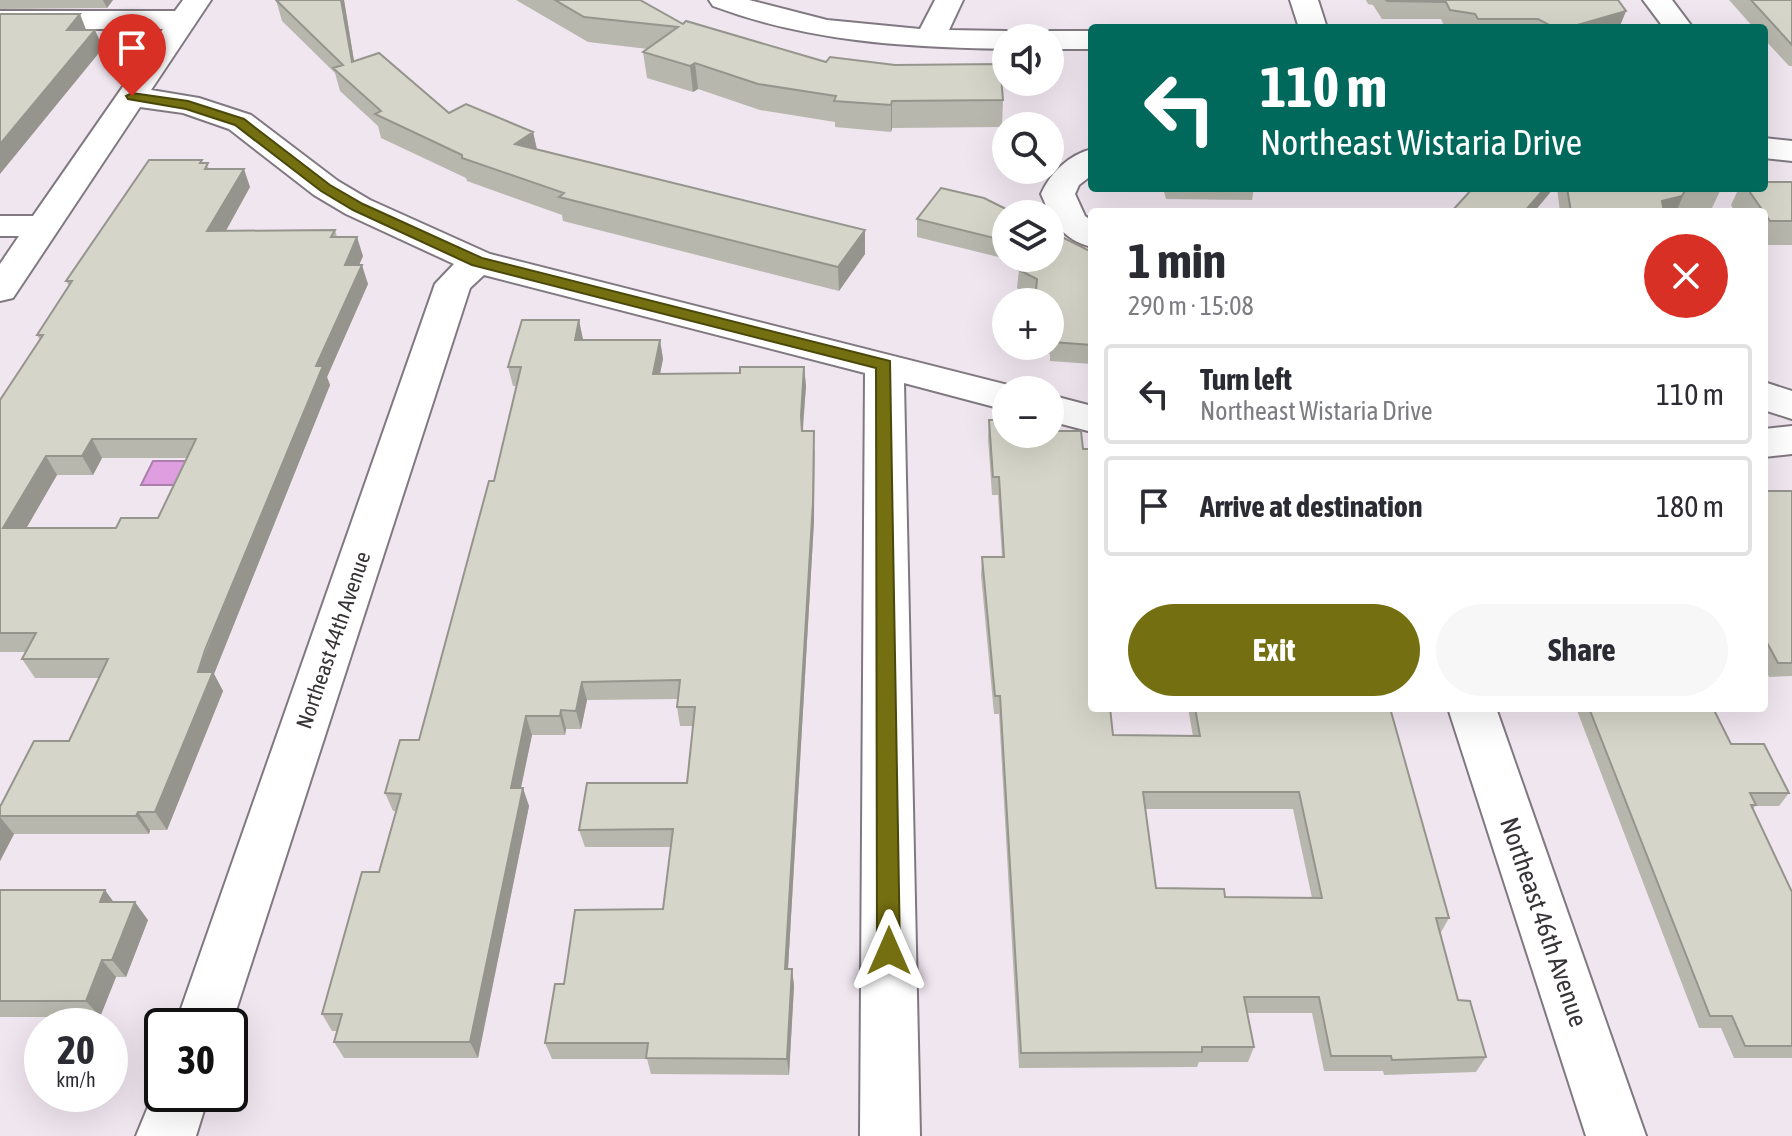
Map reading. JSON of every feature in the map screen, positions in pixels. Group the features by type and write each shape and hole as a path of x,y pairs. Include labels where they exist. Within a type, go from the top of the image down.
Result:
{"street":[{"path":"723,0 811,26 928,39 992,40"},
{"path":"928,39 944,16 949,0"},
{"path":"1304,0 1312,24"},
{"path":"1657,0 1676,24"},
{"path":"0,20 190,10"},
{"path":"0,290 190,10"},
{"path":"1064,40 1088,40"},
{"path":"132,96 188,105 240,122 326,188 358,207 477,262 992,393"},
{"path":"1088,162 1064,180 1058,194 1070,222 1088,234"},
{"path":"0,226 44,226"},
{"name":"Northeast 44th Avenue","path":"209,1008 453,284 477,262"},
{"path":"884,365 890,1136"},
{"path":"1768,397 1792,406"},
{"path":"1064,412 1088,418"},
{"path":"1768,443 1792,440"},
{"name":"Northeast 46th Avenue","path":"1473,712 1616,1136"},
{"path":"166,1136 174,1112"}],"shaded area":[{"path":"153,461 220,461 209,485 141,485"}],"building":[{"path":"276,0 341,0 352,62 379,53 449,113 466,104 533,132 515,144 865,230 838,267 559,197 564,193 462,158 462,155 375,114 381,111 333,68 343,65"},
{"path":"555,0 640,0 683,24 686,21 826,62 830,57 895,65 992,64 992,96 1003,96 1003,100 892,101 891,105 834,101 836,96 758,84 695,63 690,66 643,52 678,27 584,17"},
{"path":"1618,0 1626,11 1581,24 1547,24 1538,19 1478,19 1475,14 1450,10 1446,2 1387,1"},
{"path":"1751,0 1792,0 1792,45"},
{"path":"0,14 80,14 67,30 95,30 0,144"},
{"path":"149,160 202,160 200,163 208,163 205,169 244,169 207,231 335,230 331,237 357,237 345,265 362,265 316,366 323,366 205,650 198,672 213,672 155,812 138,812 136,816 0,816 0,805 34,741 69,741 108,659 22,659 36,633 0,633 0,400 43,335 37,335 72,281 66,281","holes":["92,439 196,439 158,518 121,518 116,528 3,528 46,456 82,456"]},
{"path":"1768,182 1792,182 1792,221 1770,221 1768,208 1761,208 1750,192 1768,192"},
{"path":"941,188 984,198 992,202 992,238 917,219"},
{"path":"1469,192 1542,192 1528,208 1455,208"},
{"path":"1568,192 1684,192 1682,196 1662,201 1663,208 1570,208"},
{"path":"1064,238 1088,250 1088,345 1064,343 1064,288 1036,288 1037,279 1023,272 1064,272"},
{"path":"522,320 579,320 575,340 660,340 653,374 740,373 740,367 804,367 802,431 814,431 813,502 785,969 792,969 787,1059 646,1058 648,1043 545,1043 555,984 564,984 575,910 663,909 673,829 579,830 587,783 687,783 695,707 677,707 680,680 582,682 576,711 561,710 560,716 526,716 511,788 523,788 470,1042 334,1042 342,1014 322,1014 362,872 379,872 401,794 385,793 400,740 419,740 489,481 494,481 521,367 508,367"},
{"path":"989,420 992,420 992,448 1064,448 1064,431 1081,431 1083,449 1088,449 1088,712 1110,712 1113,735 1200,736 1196,712 1391,712 1449,918 1436,918 1458,1000 1470,1001 1486,1057 1392,1060 1391,1056 1331,1056 1319,997 1244,997 1254,1047 1202,1047 1202,1052 1021,1053 1000,696 995,696 982,557 1004,557 999,477 993,477","holes":["1143,792 1299,792 1322,898 1225,897 1224,889 1156,888"]},
{"path":"1768,491 1792,491 1792,663 1778,663 1768,644"},
{"path":"1591,712 1715,712 1731,744 1764,744 1789,793 1750,793 1756,805 1751,805 1792,892 1792,1046 1745,1046 1732,1016 1710,1016"},
{"path":"0,890 105,890 100,902 135,902 112,960 102,960 86,1001 0,1001"}],"route":[{"path":"132,96 188,105 240,122 326,188 358,207 477,262 884,365 889,951"}]}
